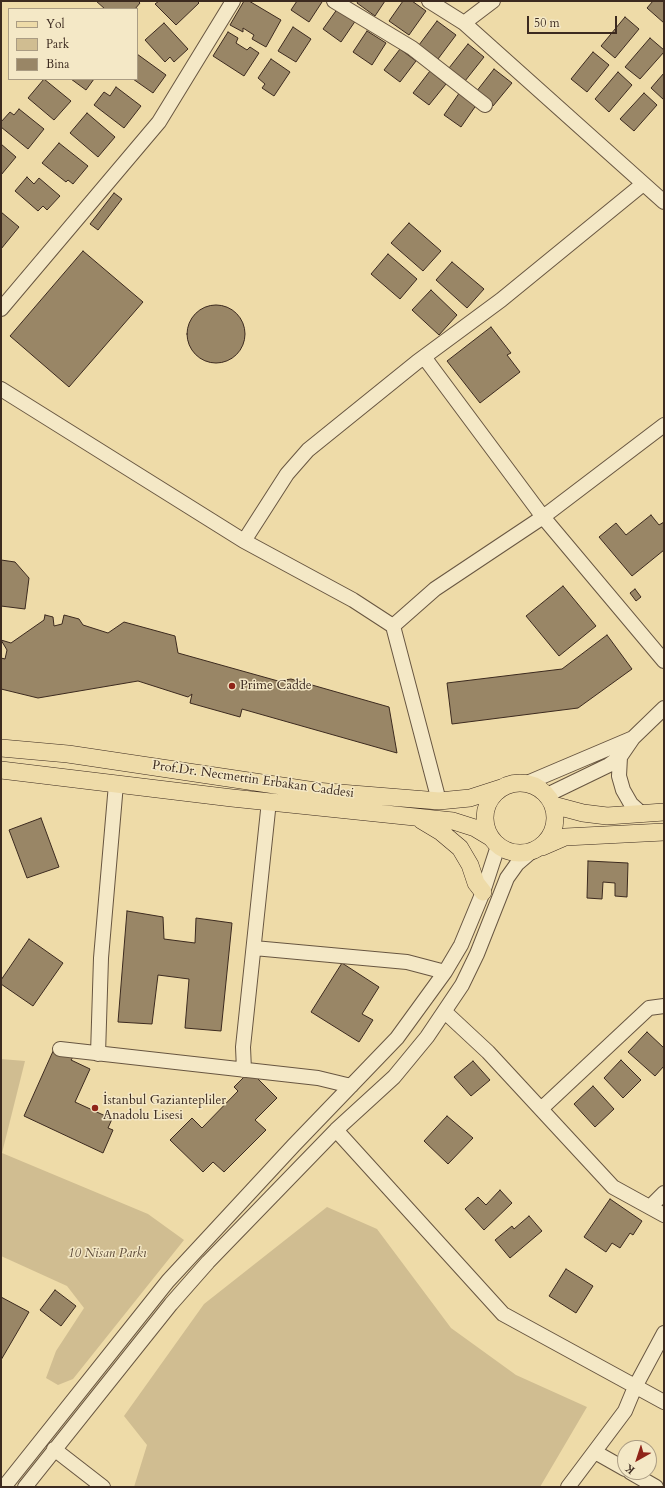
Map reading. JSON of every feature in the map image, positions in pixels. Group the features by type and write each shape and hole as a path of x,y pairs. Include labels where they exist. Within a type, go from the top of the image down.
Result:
{"main road":[{"name":"Prof.Dr. Necmettin Erbakan Caddesi","path":"1,748 68,754 315,791 439,800 470,798 504,787"},
{"name":"Prof.Dr. Necmettin Erbakan Caddesi","path":"1,770 453,821 475,828 494,841"},
{"path":"664,812 607,816 583,813 550,800 538,788 527,783 515,783 504,787 495,794 488,803 485,814 486,826 494,841 508,852 520,854 536,850 565,837 664,832"},
{"path":"536,850 550,839 554,828 556,817 550,800"},
{"path":"418,817 441,832 460,848 470,865 476,883 483,892"}],"street":[{"path":"1,309 159,122 233,1"},
{"path":"334,1 412,48 485,105"},
{"path":"428,1 464,23 664,202"},
{"path":"464,23 493,1"},
{"path":"244,540 287,474 308,450 424,357 502,300 643,184"},
{"path":"424,357 543,517 664,661"},
{"path":"1,389 244,540 353,600 393,626 439,800"},
{"path":"393,626 435,589 543,517 664,425"},
{"path":"550,800 620,757 633,738 664,708"},
{"path":"527,783 633,738"},
{"path":"620,757 619,776 623,790 631,804 642,814"},
{"path":"98,1054 101,958 116,784"},
{"path":"244,1070 243,1047 269,801"},
{"path":"4,1487 168,1281 397,1038 445,972 460,945 483,892 494,841"},
{"path":"25,1487 175,1299 208,1262 336,1130 394,1077 419,1048 445,1012 477,954 507,878 517,864 536,850"},
{"path":"254,948 407,962 445,972"},
{"path":"541,1109 649,1008 664,1006"},
{"path":"445,1012 488,1052 613,1187 664,1215"},
{"path":"60,1049 318,1078 351,1086"},
{"path":"336,1130 503,1314 664,1402"},
{"path":"650,1207 664,1193"},
{"path":"568,1487 625,1411 635,1387 664,1333"},
{"path":"54,1449 103,1487"},
{"path":"595,1452 617,1464"},
{"path":"644,1480 656,1487"}],"green space":[{"name":"10 Nisan Parkı","path":"1,1059 25,1061 2,1153 148,1214 184,1240 73,1379 58,1385 46,1378 56,1351 84,1308 67,1286 1,1256"},
{"path":"327,1207 377,1229 451,1328 516,1375 587,1407 540,1487 134,1487 147,1445 124,1416 204,1304"}],"building":[{"path":"96,1 138,1 140,3 136,8 104,8"},
{"path":"159,1 197,1 199,3 176,25 155,4"},
{"path":"244,1 249,1 281,20 266,47 252,39 254,35 243,28 243,32 230,25"},
{"path":"297,1 322,2 309,22 291,10"},
{"path":"358,1 385,1 375,16 357,3"},
{"path":"403,1 412,1 426,11 409,35 389,21"},
{"path":"653,1 664,1 664,23 647,8"},
{"path":"338,8 356,20 341,42 323,29"},
{"path":"625,17 639,29 615,58 601,46"},
{"path":"437,21 456,35 438,59 419,45"},
{"path":"164,23 188,49 174,62 170,57 165,62 145,40"},
{"path":"293,27 311,39 296,62 278,51"},
{"path":"367,31 386,43 372,65 353,52"},
{"path":"228,32 238,38 236,43 247,50 250,47 259,53 244,76 213,56"},
{"path":"650,38 664,50 664,52 640,79 625,67"},
{"path":"468,44 484,57 465,81 449,68"},
{"path":"400,49 416,61 400,82 384,70"},
{"path":"593,52 609,65 587,92 571,79"},
{"path":"138,55 166,75 153,93 134,80 138,80"},
{"path":"271,59 290,72 274,96 262,88 265,84 258,78"},
{"path":"494,69 512,83 493,106 476,92"},
{"path":"430,71 446,84 429,105 413,93"},
{"path":"618,72 632,85 609,112 595,99"},
{"path":"664,73 664,100 651,88"},
{"path":"43,80 45,80 71,101 54,120 28,98"},
{"path":"72,80 93,80 86,90"},
{"path":"116,87 141,106 124,128 94,105 104,92 110,96"},
{"path":"460,92 477,104 461,127 444,115"},
{"path":"644,93 657,105 634,131 620,119"},
{"path":"19,109 44,129 28,149 1,127 1,122 10,112 14,115"},
{"path":"87,113 115,137 98,157 70,133"},
{"path":"59,143 88,166 73,184 68,180 66,182 42,163"},
{"path":"1,144 16,157 1,175"},
{"path":"27,177 34,184 39,178 60,196 47,210 43,206 38,211 15,191"},
{"path":"114,193 122,199 98,230 90,224"},
{"path":"1,212 19,227 1,249"},
{"path":"409,223 441,251 423,271 391,243"},
{"path":"83,251 143,302 69,387 10,336"},
{"path":"388,254 417,279 400,299 371,274"},
{"path":"452,262 484,289 467,308 436,280"},
{"path":"431,290 457,315 439,335 412,310"},
{"path":"210,305 222,305 232,309 241,318 245,328 245,340 237,355 222,363 210,363 200,359 191,350 187,340 187,328 191,318 200,309"},
{"path":"491,327 511,353 507,355 520,372 480,403 447,361"},
{"path":"651,515 659,525 664,522 664,550 632,576 599,537 616,523 626,535"},
{"path":"1,560 15,562 29,578 25,609 1,606"},
{"path":"563,586 596,626 559,656 526,616"},
{"path":"635,589 641,597 636,601 630,593"},
{"name":"Prime Cadde","path":"45,615 53,617 54,626 62,624 64,615 79,619 83,625 108,633 124,622 175,636 178,653 278,681 291,679 389,707 397,753 242,709 240,717 190,703 192,694 188,697 138,681 38,698 1,689 1,658 5,659 7,650 1,640 11,643 44,620"},
{"path":"607,635 632,669 578,708 452,724 447,683 562,669"},
{"path":"41,818 59,867 27,878 9,830"},
{"path":"588,861 628,863 627,897 615,896 615,883 603,882 602,899 587,898"},
{"path":"127,911 163,917 164,939 195,943 196,918 232,923 221,1031 185,1028 189,979 158,975 152,1024 118,1022"},
{"path":"29,939 63,963 33,1006 1,984 1,980"},
{"path":"342,963 379,987 362,1014 373,1020 359,1042 311,1012"},
{"path":"647,1032 664,1048 664,1066 655,1076 628,1052"},
{"path":"54,1049 73,1057 71,1060 90,1069 75,1102 112,1119 108,1128 113,1130 103,1153 24,1116"},
{"path":"621,1060 641,1080 623,1098 604,1078"},
{"path":"473,1061 490,1080 471,1096 454,1077"},
{"path":"250,1071 277,1098 255,1120 266,1130 224,1172 213,1162 203,1172 170,1140 192,1118 202,1128 238,1091 234,1087"},
{"path":"593,1086 614,1109 595,1127 574,1104"},
{"path":"447,1116 473,1138 448,1164 424,1141"},
{"path":"500,1190 512,1203 484,1230 465,1209 478,1197 486,1205"},
{"path":"610,1199 642,1221 633,1235 630,1233 620,1248 612,1243 606,1252 584,1237"},
{"path":"529,1216 542,1231 510,1258 495,1240 512,1226 514,1229"},
{"path":"566,1269 593,1286 576,1313 549,1296"},
{"path":"55,1290 76,1306 61,1326 40,1310"},
{"path":"1,1297 29,1312 1,1360"}],"place":[{"name":"Prime Cadde","path":"232,686"},
{"name":"İstanbul Gaziantepliler Anadolu Lisesi","path":"95,1108"}]}
